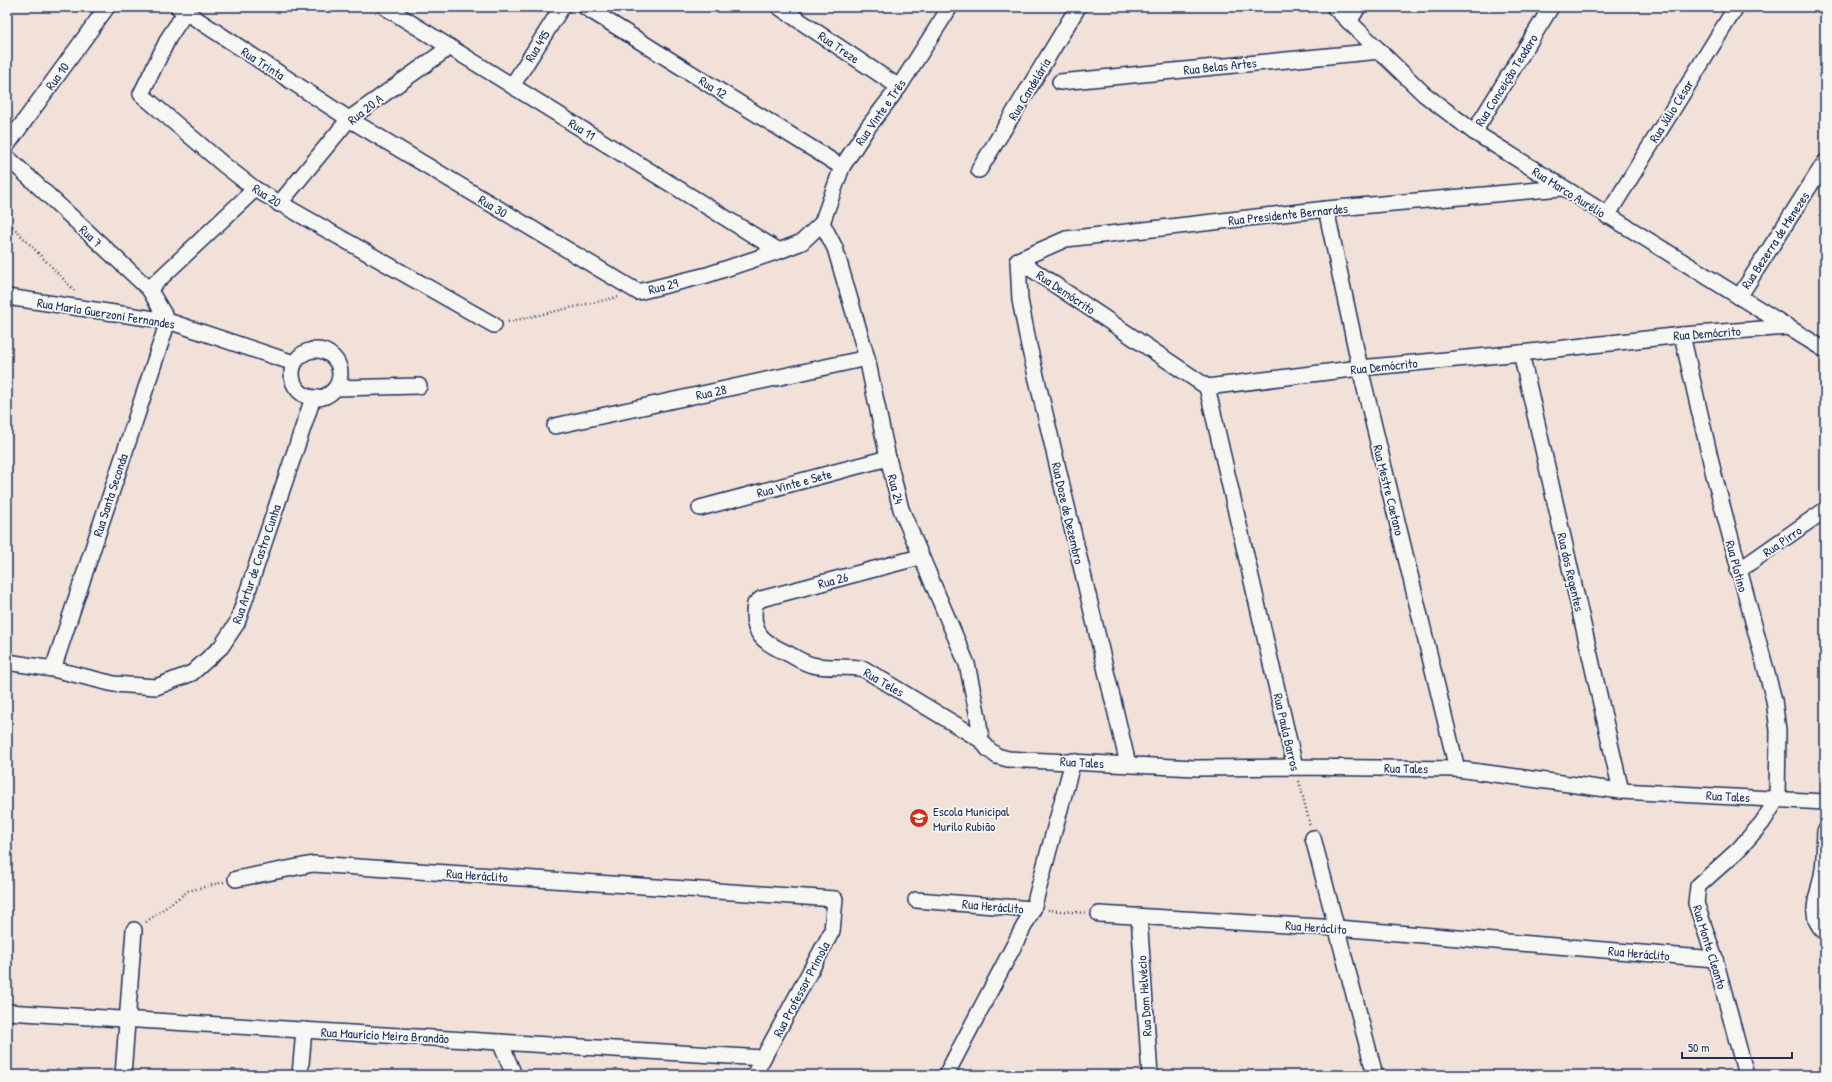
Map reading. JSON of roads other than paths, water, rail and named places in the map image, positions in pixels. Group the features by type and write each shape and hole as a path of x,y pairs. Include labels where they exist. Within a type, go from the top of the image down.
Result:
{"street":[{"name":"Rua 10","path":"7,145 107,7"},
{"name":"Rua 11","path":"385,7 779,251"},
{"name":"Rua 495","path":"512,86 562,7"},
{"name":"Rua 12","path":"585,7 842,167"},
{"name":"Rua Treze","path":"779,7 899,87"},
{"name":"Rua Vinte e Três","path":"822,223 842,167 868,127 899,87 950,7"},
{"name":"Rua Candelária","path":"980,170 1078,7"},
{"name":"Rua Marco Aurélio","path":"1334,7 1424,94 1474,132 1825,350"},
{"path":"1349,22 1358,7"},
{"name":"Rua Conceição Teodoro","path":"1474,132 1551,7"},
{"name":"Rua Júlio César","path":"1607,216 1736,7"},
{"name":"Rua Trinta","path":"184,9 349,119"},
{"name":"Rua 20","path":"184,9 141,94 224,165 255,189 494,325"},
{"name":"Rua 20 A","path":"279,204 349,119 450,47"},
{"name":"Rua Belas Artes","path":"1060,82 1380,51"},
{"name":"Rua 30","path":"349,119 638,292"},
{"name":"Rua 7","path":"7,157 148,289 168,321"},
{"name":"Rua Bezerra de Menezes","path":"1739,297 1825,162"},
{"name":"Rua Presidente Bernardes","path":"1018,260 1066,239 1326,209 1562,188"},
{"path":"148,289 255,189"},
{"name":"Rua Mestre Caetano","path":"1326,209 1360,368 1457,769"},
{"name":"Rua 29","path":"638,292 707,275 779,251 802,242 822,223"},
{"name":"Rua 24","path":"822,223 835,248 867,358 888,458 901,509 920,557 967,664 984,744"},
{"name":"Rua Demócrito","path":"1018,260 1207,387 1360,368 1521,353 1682,335 1788,327"},
{"name":"Rua Doze de Dezembro","path":"1018,260 1020,300 1029,346 1128,764"},
{"name":"Rua Maria Guerzoni Fernandes","path":"7,297 168,321 294,363"},
{"name":"Rua Santa Seconda","path":"53,669 168,321"},
{"name":"Rua Plotino","path":"1682,335 1738,571 1774,700 1778,730 1777,799"},
{"path":"316,350 328,354 337,363 339,370 340,376 336,388 326,396 313,398 302,394 295,385 292,374 294,363 303,354 316,350"},
{"name":"Rua dos Regentes","path":"1521,353 1621,791"},
{"name":"Rua 28","path":"555,426 867,358"},
{"path":"336,388 419,386"},
{"name":"Rua Paula Barros","path":"1207,387 1295,767"},
{"name":"Rua Artur de Castro Cunha","path":"7,662 53,669 114,684 156,687 192,673 221,647 237,624 313,398"},
{"name":"Rua Vinte e Sete","path":"700,508 888,458"},
{"name":"Rua Pirro","path":"1738,571 1825,510"},
{"name":"Rua 26","path":"753,613 755,604 762,599 920,557"},
{"name":"Rua Teles","path":"753,613 758,635 770,646 811,665 853,666 864,669 984,744"},
{"name":"Rua Tales","path":"984,744 997,756 1008,759 1196,768 1295,767 1457,769 1621,791 1825,802"},
{"path":"946,1075 1033,909 1073,761"},
{"name":"Rua Monte Cleanto","path":"1745,1074 1715,959 1696,903 1698,886 1738,850 1762,823 1777,799"},
{"path":"1825,832 1824,879 1814,905 1815,918 1819,927 1825,932"},
{"path":"1313,838 1375,1075"},
{"name":"Rua Heráclito","path":"236,879 313,864 835,899"},
{"name":"Rua Professor Primola","path":"754,1075 832,932 835,899"},
{"name":"Rua Heráclito","path":"916,900 1033,909"},
{"name":"Rua Heráclito","path":"1099,914 1337,928 1715,959"},
{"name":"Rua Dom Helvécio","path":"1139,916 1150,1075"},
{"path":"123,1075 126,1019 134,930"},
{"name":"Rua Maurício Meira Brandão","path":"7,1012 764,1058"},
{"path":"300,1075 304,1030"},
{"path":"500,1042 514,1075"}],"place":[{"name":"Escola Municipal Murilo Rubião","path":"919,818"}]}
